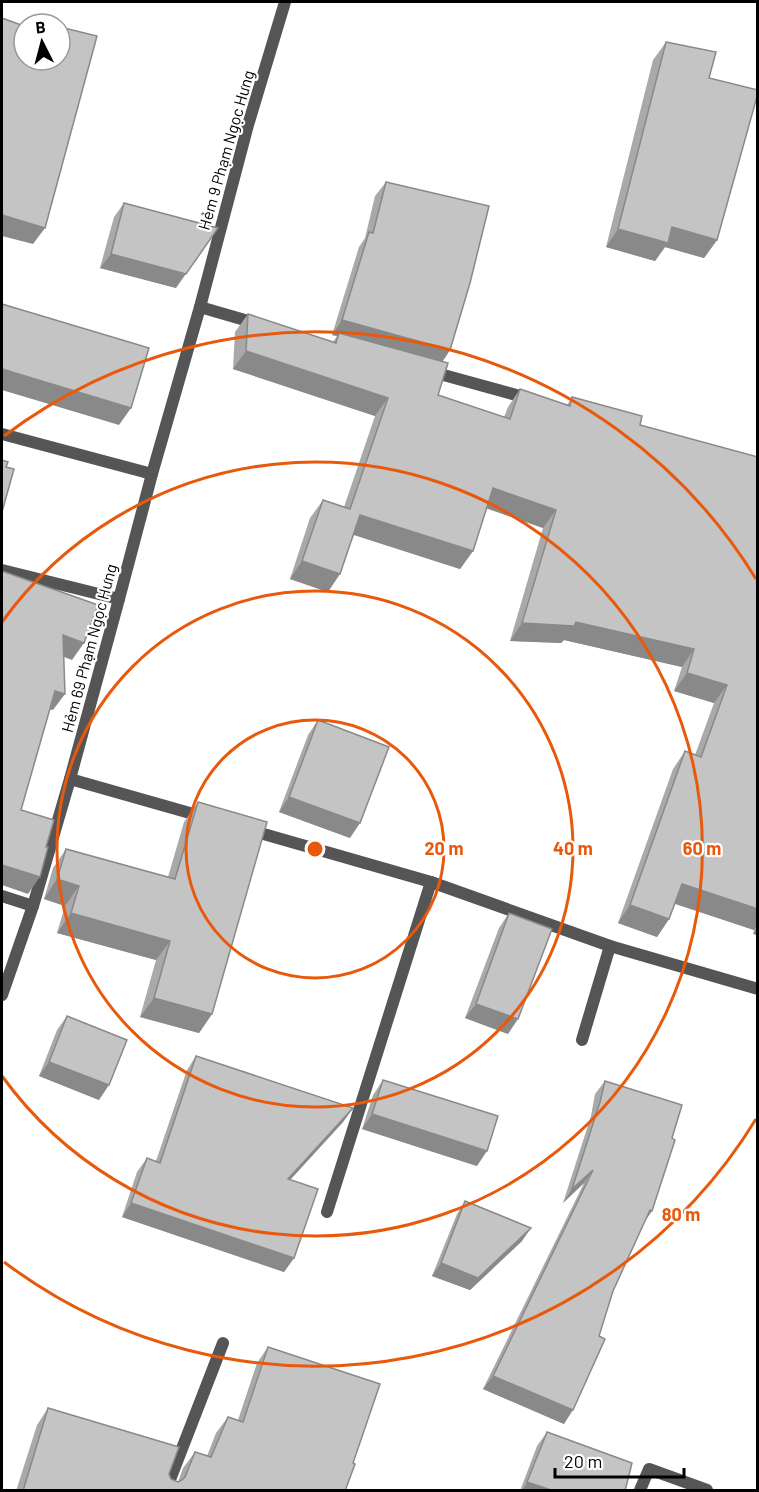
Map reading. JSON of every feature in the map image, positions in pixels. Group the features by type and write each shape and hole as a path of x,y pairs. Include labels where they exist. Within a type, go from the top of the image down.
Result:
{"street":[{"name":"Hẻm 9 Phạm Ngọc Hưng","path":"200,307 248,125 285,2"},
{"path":"200,307 268,326"},
{"name":"Hẻm 69 Phạm Ngọc Hưng","path":"2,995 33,906 70,779 152,474 200,307"},
{"path":"416,367 541,402"},
{"path":"2,434 152,474"},
{"path":"2,570 120,599"},
{"path":"70,779 217,821"},
{"path":"239,827 431,882 610,946 758,989"},
{"path":"327,1212 431,882"},
{"path":"2,896 33,906"},
{"path":"582,1040 610,946"},
{"path":"165,1491 223,1342"},
{"path":"640,1491 649,1469 707,1491"}],"building":[{"path":"2,18 12,22 12,72 72,72 72,30 97,36 45,228 2,215"},
{"path":"666,42 716,52 709,78 758,90 717,240 672,227 668,243 618,229"},
{"path":"386,182 489,206 450,350 342,320 369,232 373,233"},
{"path":"124,203 218,228 186,274 111,254"},
{"path":"2,304 149,348 131,408 2,369"},
{"path":"248,314 336,343 339,333 448,363 438,395 510,419 520,389 570,406 572,397 642,416 640,425 758,457 758,909 682,884 669,919 630,905 685,751 701,757 727,685 687,673 694,649 576,622 574,626 522,623 556,510 493,488 473,551 360,515 340,574 302,561 323,500 350,509 388,398 246,351"},
{"path":"2,460 8,462 6,467 14,469 2,512"},
{"path":"2,571 98,605 84,643 63,635 65,694 55,691 21,810 54,820 40,877 2,865"},
{"path":"318,720 389,747 360,823 289,797"},
{"path":"198,802 267,822 212,1014 154,998 170,941 71,913 79,886 57,879 66,849 175,879"},
{"path":"509,913 552,929 518,1019 476,1004"},
{"path":"67,1016 127,1040 109,1085 49,1062"},
{"path":"196,1056 353,1108 288,1179 318,1189 294,1258 131,1203 147,1158 160,1163"},
{"path":"383,1080 498,1116 487,1151 372,1114"},
{"path":"605,1081 682,1105 672,1138 675,1140 652,1211 650,1210 613,1291 599,1336 605,1339 573,1410 493,1376 593,1170 572,1189"},
{"path":"465,1201 531,1228 478,1278 441,1263"},
{"path":"268,1347 380,1384 345,1491 23,1491 48,1408 179,1447 169,1474 171,1479 178,1482 182,1480 195,1452 211,1457 228,1417 243,1422"},
{"path":"547,1432 632,1463 625,1491 554,1491 527,1482"}]}
